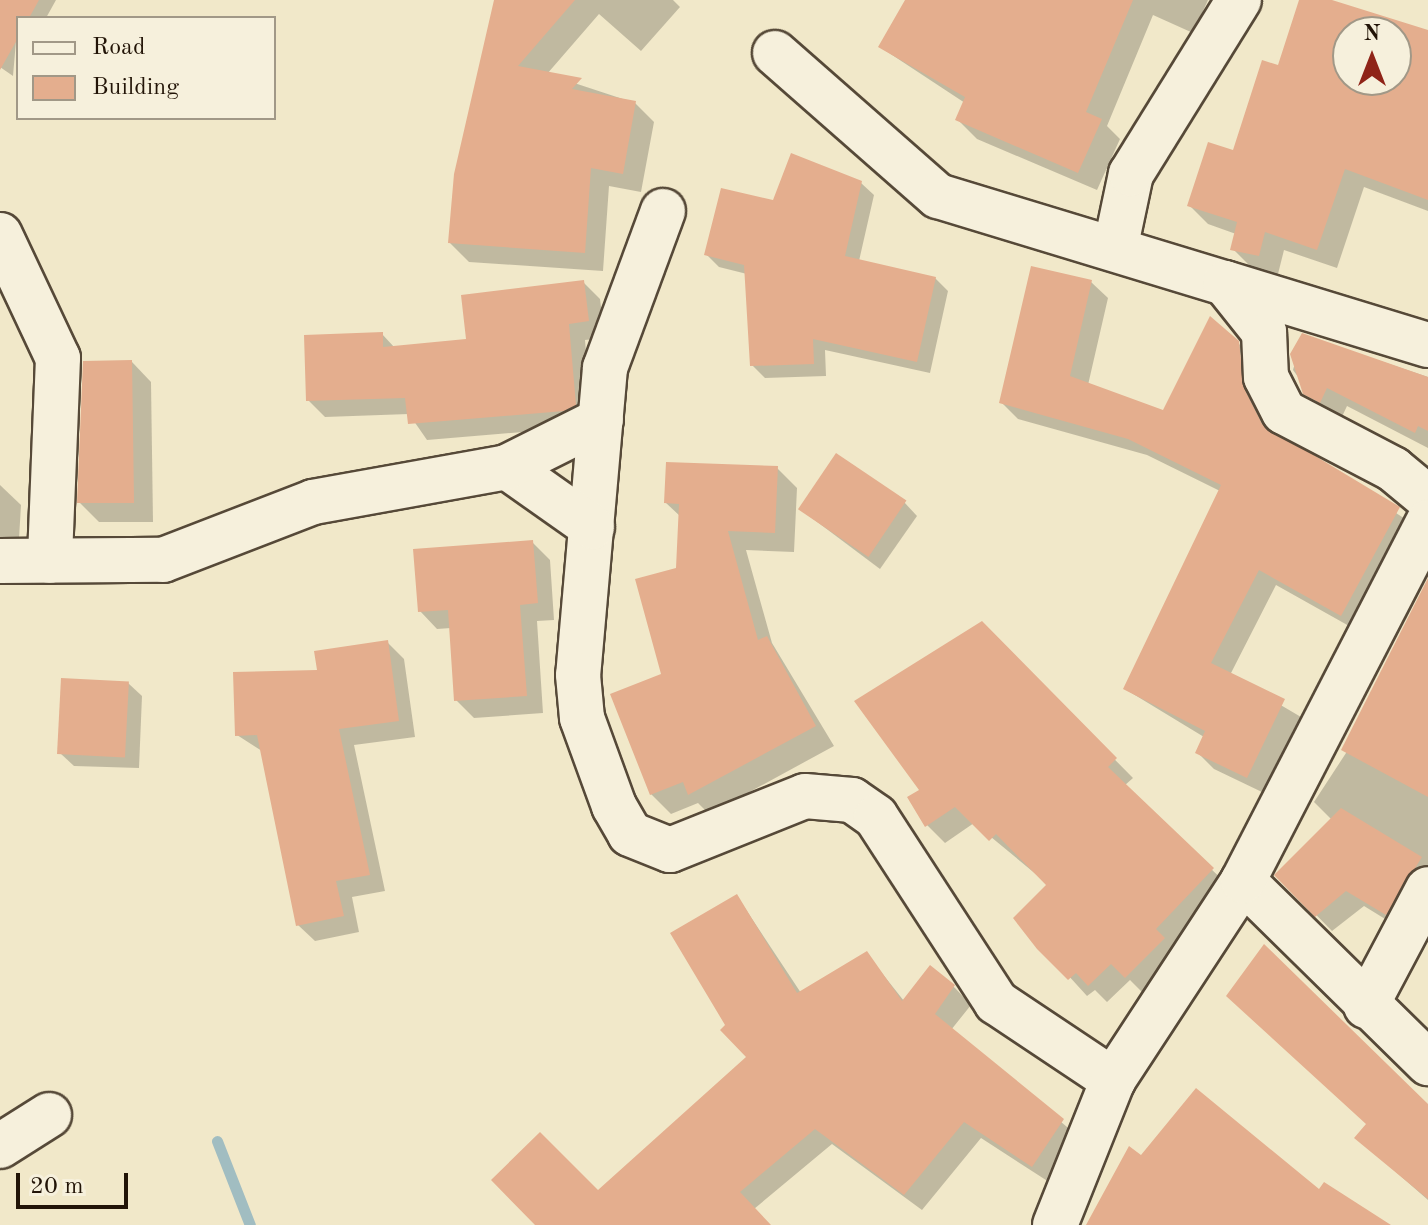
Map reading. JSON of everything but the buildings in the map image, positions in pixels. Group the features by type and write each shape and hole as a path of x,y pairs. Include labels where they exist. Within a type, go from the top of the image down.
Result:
{"street":[{"path":"1116,245 1131,174 1239,0"},
{"path":"775,53 938,196 1116,245 1225,283 1428,345"},
{"path":"663,211 605,368 578,675 582,718 630,834 670,850 805,796 852,800 876,817 996,1002 1113,1080"},
{"path":"0,235 58,358 50,561"},
{"path":"1225,283 1264,332 1266,377 1284,412 1393,469 1428,498"},
{"path":"0,561 163,560 313,502 507,467 601,420"},
{"path":"507,467 592,527"},
{"path":"1055,1225 1113,1080 1243,881 1428,522"},
{"path":"1243,881 1366,1006 1428,1063"},
{"path":"1366,1006 1428,889"},
{"path":"0,1146 49,1115"}],"waterway":[{"path":"217,1141 250,1225"}]}
